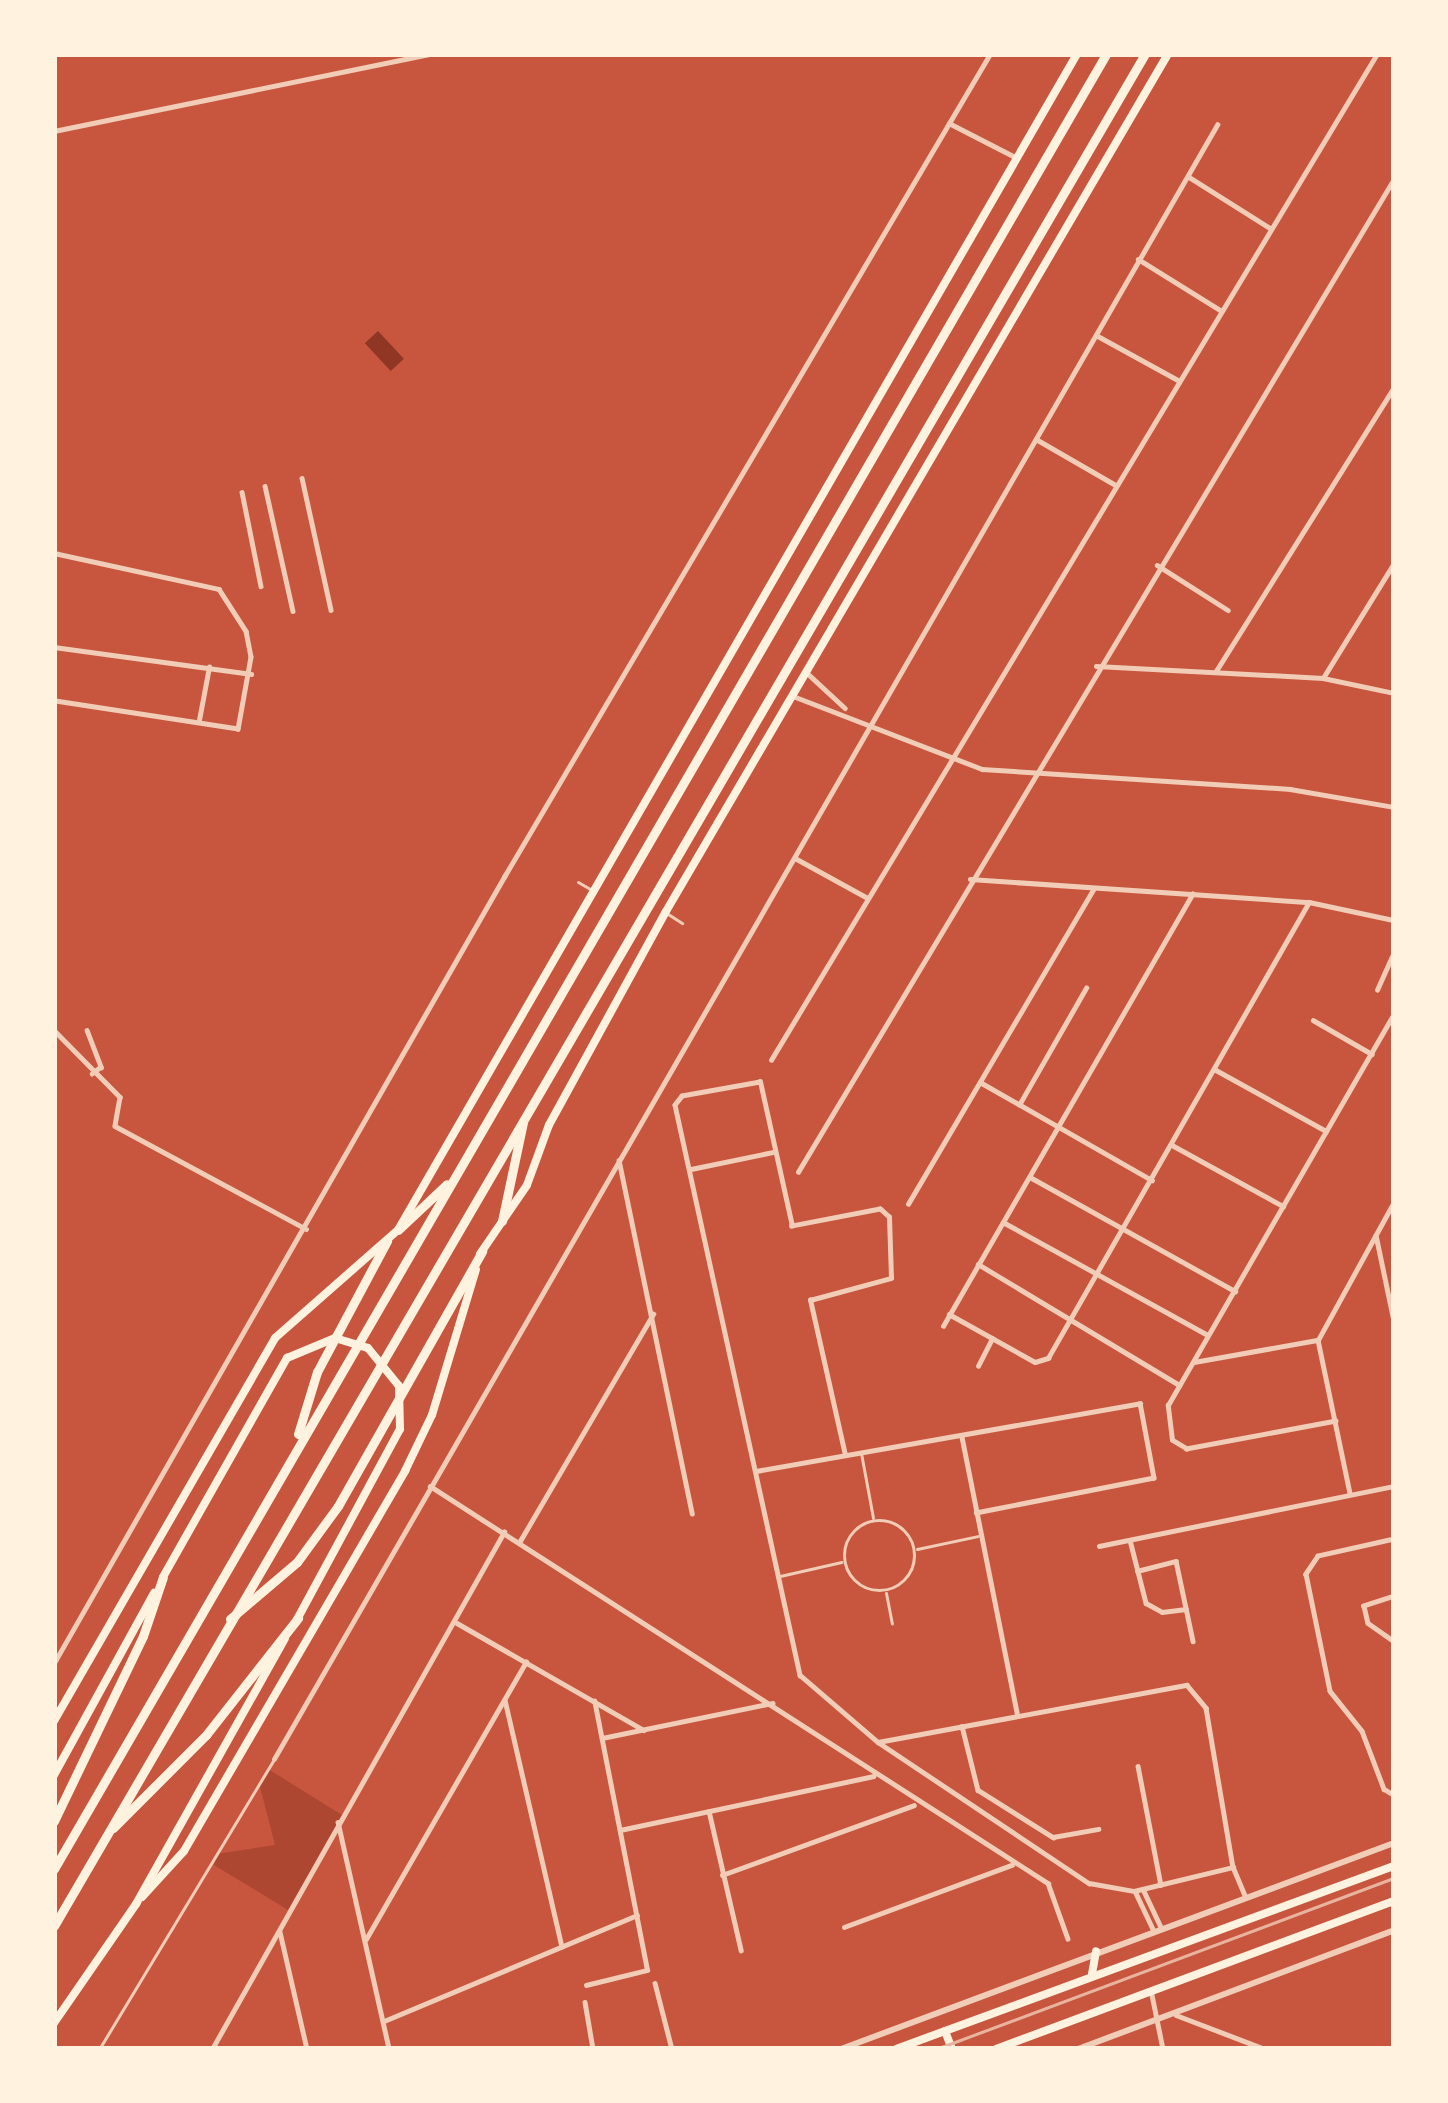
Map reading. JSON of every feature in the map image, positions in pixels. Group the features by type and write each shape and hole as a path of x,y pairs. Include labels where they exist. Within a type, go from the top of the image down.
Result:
{"highway":[{"path":"54,1869 292,1451 1106,54"},
{"path":"54,1925 224,1624 1145,54"},
{"path":"502,1221 526,1110"},
{"path":"398,1230 456,1176"},
{"path":"292,1451 316,1372 387,1241"},
{"path":"224,1624 297,1562 338,1506 482,1251"},
{"path":"54,1821 143,1636 163,1577"},
{"path":"104,1836 226,1709 298,1618"}],"main road":[{"path":"54,1721 275,1338 398,1230 1077,54"},
{"path":"136,1904 184,1851 405,1471 432,1415 482,1251 665,913 1168,54"},
{"path":"54,1775 287,1358 335,1338 368,1348 399,1386 400,1429 136,1904 54,2023"},
{"path":"896,2049 1394,1866"},
{"path":"996,2049 1394,1901"},
{"path":"1092,1976 1096,1952"},
{"path":"945,2031 952,2049"}],"street":[{"path":"54,131 430,54"},
{"path":"54,1663 990,54"},
{"path":"771,1060 946,761 1377,54"},
{"path":"949,123 1017,158"},
{"path":"101,2046 274,1759 1217,125"},
{"path":"1189,177 1270,228"},
{"path":"798,1172 1030,774 1394,178"},
{"path":"1138,260 1221,310"},
{"path":"1096,334 1178,380"},
{"path":"1216,671 1394,386"},
{"path":"1036,440 1114,484"},
{"path":"302,478 331,610"},
{"path":"265,486 293,611"},
{"path":"242,491 261,586"},
{"path":"54,553 219,589 246,631 251,674 241,728 54,700"},
{"path":"1323,678 1394,562"},
{"path":"1157,565 1228,610"},
{"path":"1386,575 1394,578"},
{"path":"54,647 251,674"},
{"path":"1096,666 1323,678 1394,693"},
{"path":"199,720 209,667"},
{"path":"806,672 849,712"},
{"path":"792,696 849,712 946,761 1030,774 1290,789 1394,807"},
{"path":"795,858 866,897"},
{"path":"969,879 1309,902 1394,920"},
{"path":"578,881 592,890"},
{"path":"908,1204 1093,890"},
{"path":"943,1326 1192,894"},
{"path":"950,1314 1035,1362 1048,1358 1074,1320 1309,902"},
{"path":"665,913 682,923"},
{"path":"1377,990 1394,952"},
{"path":"1019,1105 1086,988"},
{"path":"1336,1421 1186,1449 1172,1440 1168,1405 1393,1015"},
{"path":"1313,1020 1372,1054"},
{"path":"54,1030 92,1074 120,1097 115,1126 306,1228"},
{"path":"87,1030 101,1067 92,1074"},
{"path":"1215,1069 1326,1131"},
{"path":"845,1455 810,1300 891,1278 889,1217 880,1209 792,1226 762,1087 754,1080 676,1100 800,1675 878,1742 1089,1883 1135,1891 1233,1867"},
{"path":"980,1082 1153,1180"},
{"path":"1172,1145 1283,1206"},
{"path":"691,1169 773,1152"},
{"path":"619,1160 692,1514"},
{"path":"1029,1177 1234,1291"},
{"path":"1351,1495 1318,1340 1394,1202"},
{"path":"1003,1222 1209,1336"},
{"path":"1376,1235 1394,1318"},
{"path":"978,1264 1180,1386"},
{"path":"520,1541 653,1315"},
{"path":"979,1366 992,1338"},
{"path":"1194,1363 1318,1340"},
{"path":"756,1472 962,1437 1132,1401 1144,1409 1154,1478 976,1513"},
{"path":"962,1437 1017,1715"},
{"path":"861,1453 873,1520"},
{"path":"430,1486 772,1702 915,1804 1048,1883 1067,1939"},
{"path":"1099,1546 1394,1486"},
{"path":"873,1520 900,1526 916,1549 909,1576 886,1592 858,1586 843,1562 851,1532 873,1520"},
{"path":"212,2049 504,1532"},
{"path":"916,1549 981,1535"},
{"path":"1394,1539 1318,1556 1306,1574 1330,1691 1362,1731 1384,1789 1394,1795"},
{"path":"1130,1540 1152,1609 1187,1608"},
{"path":"778,1576 843,1562"},
{"path":"1137,1571 1177,1562 1193,1641"},
{"path":"886,1592 892,1623"},
{"path":"1394,1596 1364,1608 1368,1623 1394,1641"},
{"path":"455,1622 644,1730"},
{"path":"365,1939 526,1662"},
{"path":"878,1742 1173,1684 1199,1694 1233,1867 1246,1897"},
{"path":"505,1700 563,1948"},
{"path":"586,1985 647,1970 594,1701"},
{"path":"602,1738 772,1702"},
{"path":"962,1726 978,1790 1054,1837 1098,1829"},
{"path":"1138,1766 1161,1885"},
{"path":"620,1830 873,1775"},
{"path":"722,1875 915,1804"},
{"path":"709,1811 741,1950"},
{"path":"338,1822 389,2049"},
{"path":"841,2049 1394,1843"},
{"path":"844,1927 1012,1864"},
{"path":"1143,1888 1157,1928"},
{"path":"1135,1891 1157,1928"},
{"path":"384,2021 637,1915"},
{"path":"1078,2049 1394,1930"},
{"path":"280,1931 307,2049"},
{"path":"655,1983 672,2049"},
{"path":"1150,1990 1163,2049"},
{"path":"585,2002 593,2049"},
{"path":"1172,2013 1259,2047"}],"shaded area":[{"path":"378,331 404,359 391,371 365,343"},
{"path":"268,1769 342,1815 288,1910 214,1865 216,1854 275,1845 259,1783"}],"railway":[{"path":"936,2049 1394,1878"}]}
